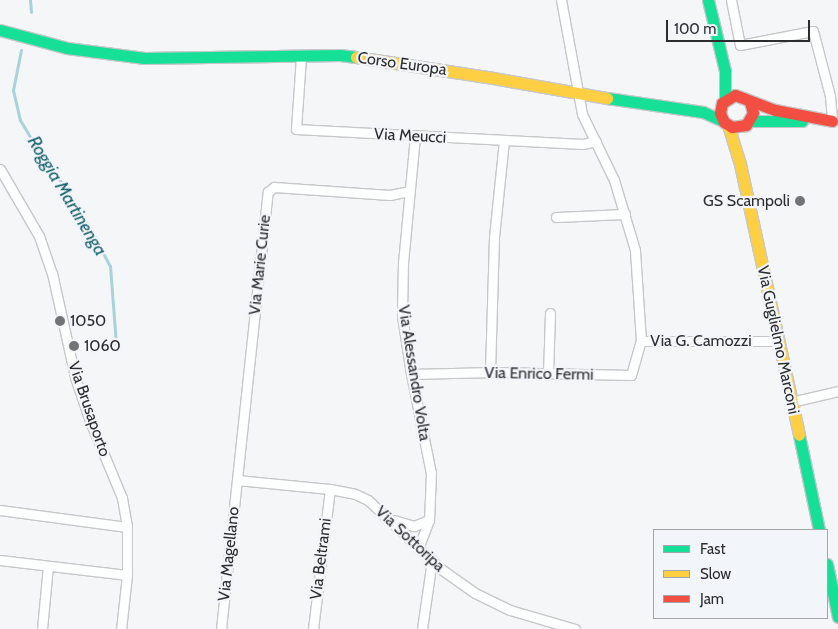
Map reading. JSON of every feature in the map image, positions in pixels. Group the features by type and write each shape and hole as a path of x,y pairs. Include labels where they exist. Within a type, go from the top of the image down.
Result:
{"street":[{"name":"Via G. Camozzi","path":"561,0 576,94 582,114 614,180 635,250 641,341 778,341"},
{"path":"708,0 725,70 724,101 720,113 725,123"},
{"path":"703,112 724,101 745,99 775,110 835,121 813,31 740,45 731,0"},
{"name":"Corso Europa","path":"0,30 34,40 98,53 144,58 340,55 380,60 493,78 576,94 703,112 737,128 748,123 835,121"},
{"name":"Via Meucci","path":"301,57 296,129 504,141 583,144 596,141"},
{"path":"725,70 753,112 746,132 736,150"},
{"name":"Via Guglielmo Marconi","path":"725,123 736,150 820,529"},
{"name":"Via Alessandro Volta","path":"415,136 408,191 403,262 402,316 411,374 431,472 429,520 419,546"},
{"path":"490,372 494,237 504,141"},
{"name":"Via Brusaporto","path":"0,170 39,236 52,273 75,377 90,421 122,498 126,527 127,574 121,629"},
{"name":"Via Marie Curie","path":"236,480 268,192 274,187 390,195 408,191"},
{"path":"556,217 625,214"},
{"path":"548,374 550,313"},
{"name":"Via Enrico Fermi","path":"411,374 490,372 631,375 641,341"},
{"path":"791,402 838,391"},
{"name":"Via Sottoripa","path":"236,480 330,489 355,494 368,500 432,560 474,593 510,610 575,629"},
{"name":"Via Magellano","path":"221,629 236,480"},
{"name":"Via Beltrami","path":"313,629 330,489"},
{"path":"0,510 126,527"},
{"path":"390,519 414,526 429,520"},
{"path":"0,560 127,574"},
{"path":"422,629 432,560"},
{"path":"42,629 48,566"},
{"path":"828,569 838,617"}],"waterway":[{"name":"Roggia Martinenga","path":"30,0 31,12"},
{"name":"Roggia Martinenga","path":"21,50 13,90 20,120 40,153 64,186 110,266 116,344"}],"traffic: fast":[{"path":"708,0 725,71 725,99"},
{"path":"0,30 67,48 144,58 340,55 356,57"},
{"path":"607,98 703,112 723,121"},
{"path":"749,121 802,121"},
{"path":"799,435 819,529"},
{"path":"828,569 838,617"}],"traffic: slow":[{"path":"356,57 607,98"},
{"path":"728,125 740,164 799,435"}],"traffic: jam":[{"path":"750,102 753,113 746,125 732,127 724,122 720,113 722,103 735,95 775,110 832,121"}],"place":[{"name":"GS Scampoli","path":"800,201"},
{"name":"1050","path":"60,321"},
{"name":"1060","path":"74,346"}]}
